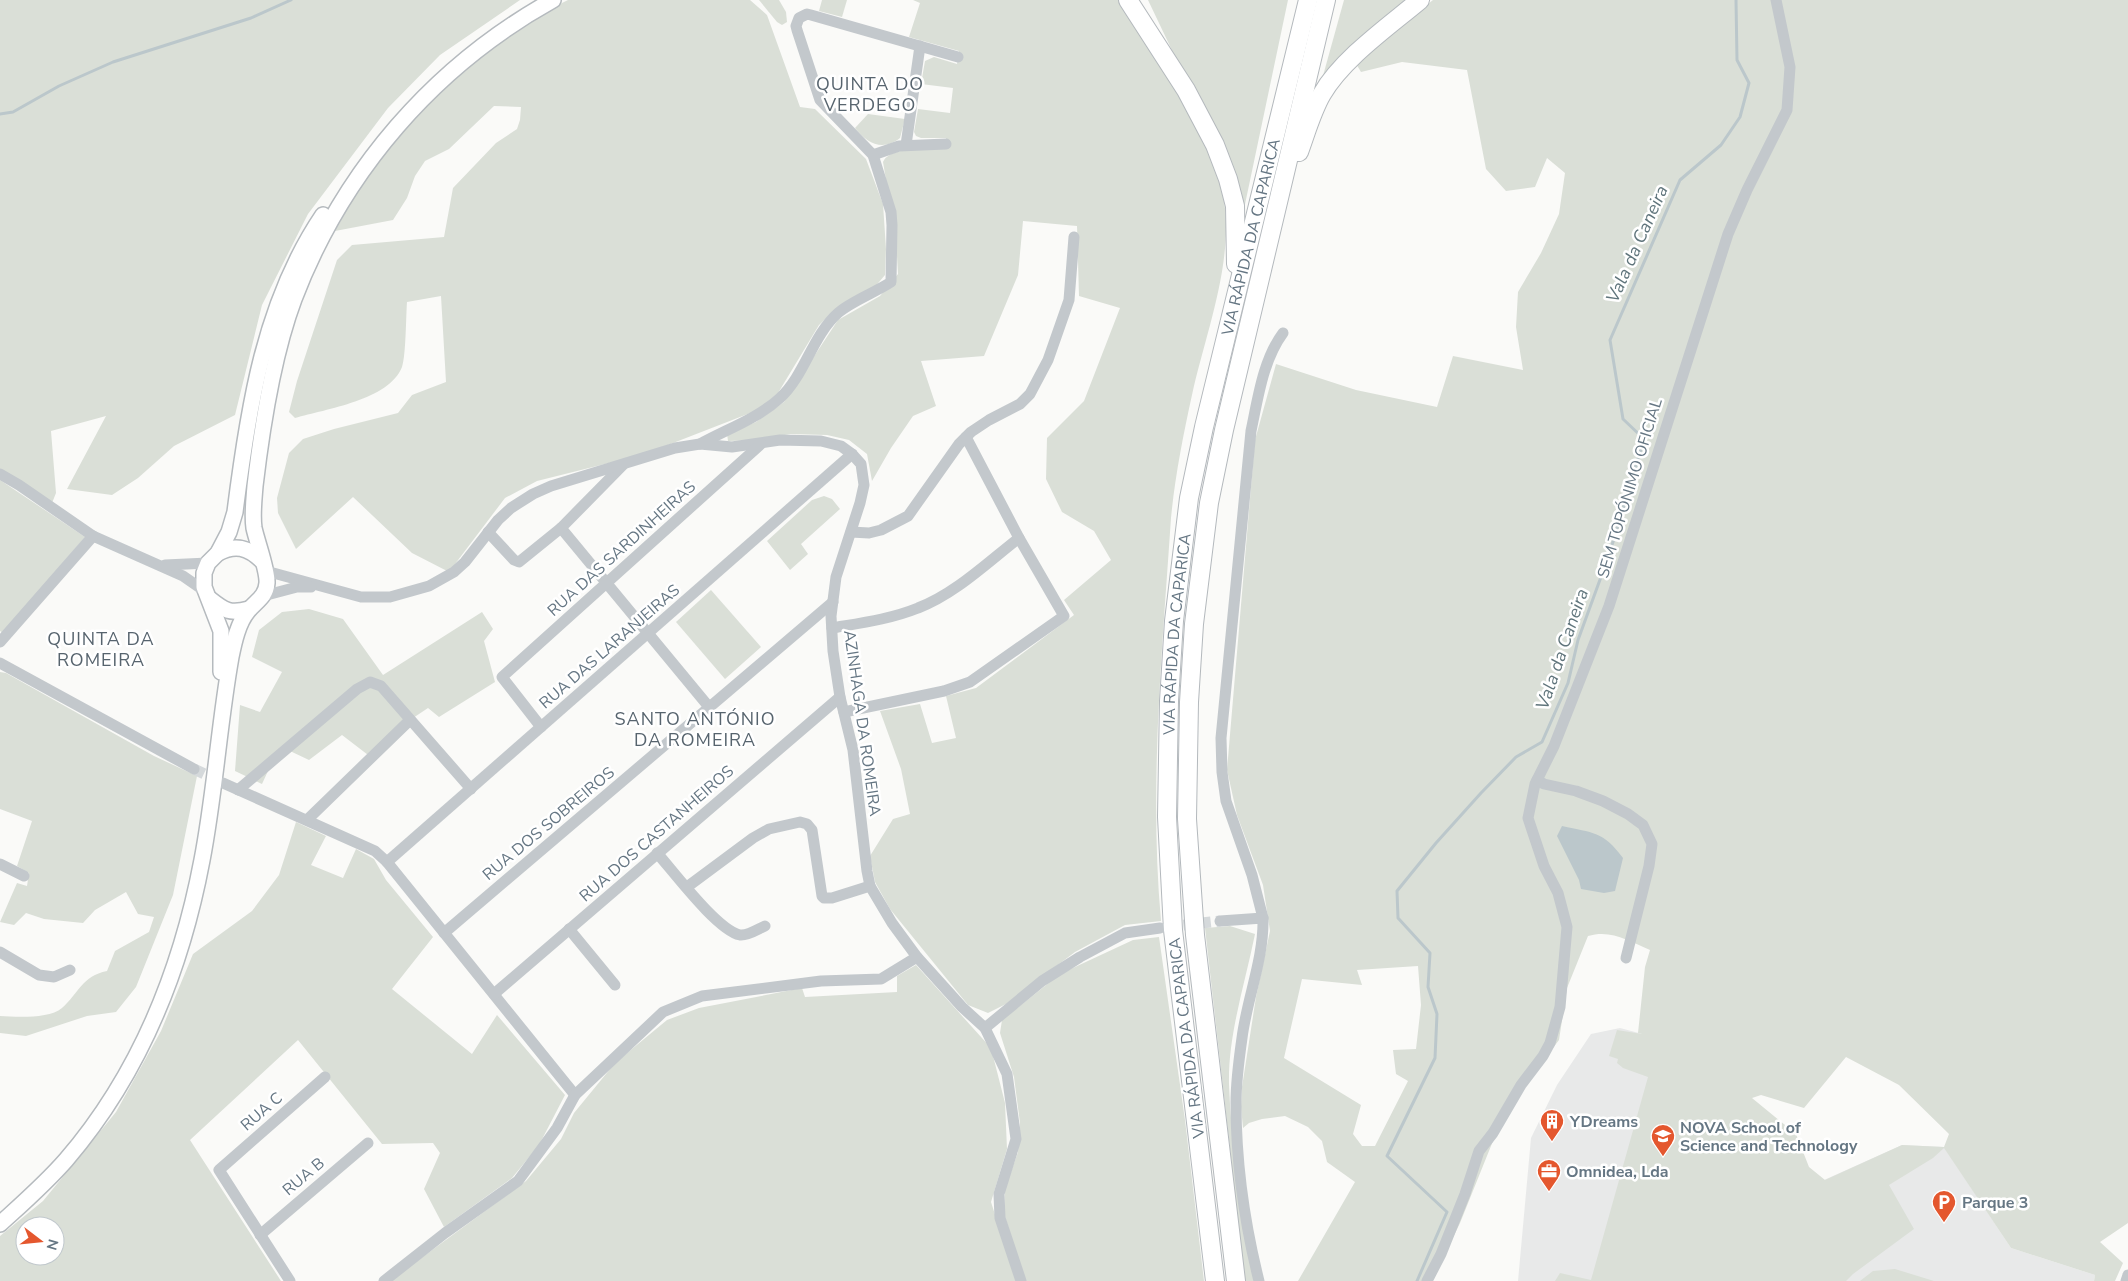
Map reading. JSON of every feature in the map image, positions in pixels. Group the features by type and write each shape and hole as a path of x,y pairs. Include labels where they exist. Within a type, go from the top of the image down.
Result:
{"highway":[{"path":"1128,0 1186,90 1222,162 1235,206 1237,286"},
{"name":"VIA RÁPIDA DA CAPARICA","path":"1215,1281 1173,930 1167,817 1167,761 1174,621 1189,498 1204,426 1308,0"},
{"name":"VIA RÁPIDA DA CAPARICA","path":"1236,1281 1195,935 1187,819 1189,702 1194,624 1209,502 1246,328 1326,0"},
{"path":"1277,205 1321,95 1331,80 1345,64 1420,0"}],"main road":[{"path":"0,1215 50,1167 96,1111 140,1036 170,963 186,902 195,857 219,693 221,631 204,587 204,573 229,532 255,386 274,315 304,246 364,156 412,98 469,47 538,0"},
{"path":"0,1224 66,1160 124,1081 147,1038 165,997 180,955 203,857 232,652 237,634 249,609 263,596 267,585 253,523 255,485 280,342 294,300 325,231 363,168 399,122 436,84 482,45 524,16 553,0"},
{"path":"213,558 227,548 244,548 254,553 264,566"},
{"path":"208,595 224,610 237,612 249,609"}],"street":[{"name":"SEM TOPÓNIMO OFICIAL","path":"1427,1281 1441,1254 1462,1202 1479,1151 1493,1133 1521,1084 1543,1056 1550,1043 1560,1007 1567,926 1558,893 1544,866 1528,818 1537,780 1554,746 1609,606 1728,234 1747,190 1787,110 1790,67 1776,0"},
{"path":"700,444 766,409 781,397 796,379 826,327 838,312 891,282 891,212 873,155 820,100 797,30 796,26 799,18 807,14 958,57"},
{"path":"906,145 920,46"},
{"path":"873,155 890,148 906,145 946,144"},
{"path":"851,532 869,533 881,530 908,516 940,469 966,437 990,420 1020,404 1030,394 1048,360 1069,300 1074,236"},
{"path":"1259,1281 1250,1247 1240,1170 1236,1103 1242,1037 1263,938 1262,918 1252,875 1226,801 1222,772 1221,738 1251,431 1260,385 1277,342 1283,333"},
{"path":"844,712 944,691 970,682 1064,616 1019,538 966,437"},
{"path":"263,596 297,587 333,590 372,598 390,597 429,586 454,572 465,562 498,520 511,508 533,494 551,486 675,448 700,444 732,447 799,439 821,441 841,446 852,454"},
{"name":"RUA DAS SARDINHEIRAS","path":"541,727 502,677 762,443"},
{"name":"AZINHAGA DA ROMEIRA","path":"852,454 861,464 864,474 864,485 836,577 832,628 833,651 840,697 853,750 866,871 870,886 892,923 917,957 962,1007 985,1028 1007,1074 1016,1140 999,1194 1000,1218 1021,1281"},
{"name":"RUA DAS LARANJEIRAS","path":"387,862 852,454"},
{"path":"488,532 514,560 519,562 560,528 625,464"},
{"path":"0,474 93,536 183,576 208,595"},
{"path":"560,528 709,707"},
{"path":"0,642 93,536"},
{"path":"832,628 871,621 919,608 938,598 969,577 1019,538"},
{"path":"156,564 187,566 213,558"},
{"path":"264,566 333,590"},
{"name":"RUA DOS SOBREIROS","path":"444,933 833,602"},
{"path":"0,663 194,769"},
{"path":"238,790 365,684 374,683 381,686 471,789"},
{"name":"RUA DOS CASTANHEIROS","path":"494,994 840,697"},
{"path":"307,820 410,720"},
{"path":"1537,780 1544,784 1576,791 1603,800 1643,825 1652,844 1649,866 1626,958"},
{"path":"223,783 375,851 387,862 575,1095"},
{"path":"687,887 761,833 769,829 800,822 807,824 812,830 822,896 824,898 832,898 870,886"},
{"path":"657,854 721,925 733,932 745,935 765,926"},
{"path":"0,864 24,876"},
{"path":"1220,921 1262,918"},
{"path":"985,1028 1042,981 1080,957 1124,932 1160,928"},
{"path":"569,929 615,985"},
{"path":"0,952 39,975 54,977 70,970"},
{"path":"384,1281 445,1233 518,1181 557,1128 575,1095 663,1012 702,996 821,981 881,979 917,957"},
{"name":"RUA C","path":"260,1234 219,1170 325,1077"},
{"name":"RUA B","path":"260,1234 368,1143"},
{"path":"260,1234 290,1281"},
{"path":"2126,1281 2128,1275"}],"shaded area":[{"path":"0,0 520,0 440,55 388,108 308,214 262,305 235,415 174,446 138,478 112,495 67,489 106,416 51,431 56,493 52,503 0,470"},
{"path":"568,0 750,0 767,15 800,107 815,109 866,159 883,204 886,249 885,275 874,288 839,306 819,325 778,393 758,410 668,445 621,460 537,481 505,498 449,572 412,553 353,497 296,549 278,513 277,498 289,453 303,439 398,413 412,395 446,382 441,296 407,302 402,367 395,378 384,388 355,402 339,407 295,418 289,412 297,381 337,260 352,245 444,237 453,188 496,143 517,129 521,107 494,106 449,149 425,161 415,176 407,198 393,220 335,231 367,174 429,100 520,24"},
{"path":"759,0 779,0 786,12 787,22 782,25 777,22"},
{"path":"822,0 847,0 842,17 819,11"},
{"path":"913,0 1118,0 1125,7 1150,46 1204,141 1213,160 1222,190 1226,215 1223,267 1185,426 1171,518 1158,720 1156,820 1161,921 1125,925 1075,952 1006,1004 988,1013 968,1005 890,909 875,882 870,856 893,819 910,814 901,769 880,711 920,704 932,743 956,738 946,696 976,688 1074,615 1064,600 1111,560 1094,531 1062,512 1046,479 1047,438 1084,401 1120,308 1079,296 1077,226 1023,221 1018,275 984,356 921,361 936,406 913,416 891,448 872,481 867,454 849,440 827,435 790,434 759,440 728,441 727,434 756,422 784,402 838,320 880,296 898,274 896,239 883,162 893,153 901,151 945,149 946,138 921,138 916,136 914,132 918,109 950,113 953,88 921,84 925,61 934,57 957,64 959,51 909,37 920,3"},
{"path":"1148,0 1288,0 1244,209 1238,189"},
{"path":"1344,0 1410,0 1321,83"},
{"path":"1433,0 2128,0 2128,1223 2100,1242 2123,1263 2115,1281 2094,1281 2095,1275 2011,1248 1944,1148 1933,1158 1889,1185 1914,1229 1846,1281 1555,1281 1560,1273 1591,1280 1648,1077 1623,1068 1617,1063 1618,1059 1609,1056 1617,1030 1642,1034 1638,1033 1645,967 1650,950 1620,937 1596,934 1588,936 1567,988 1559,1040 1523,1087 1493,1141 1460,1223 1432,1281 1298,1281 1355,1182 1327,1162 1322,1141 1308,1127 1285,1116 1262,1119 1249,1123 1243,1128 1242,1087 1256,997 1270,931 1263,885 1237,815 1227,770 1255,440 1276,364 1356,390 1437,407 1453,356 1523,370 1516,327 1518,292 1541,253 1559,214 1565,173 1547,158 1535,187 1506,191 1486,169 1467,70 1402,62 1361,72 1355,62","holes":["1418,966 1421,1005 1416,1049 1393,1050 1396,1074 1408,1081 1375,1146 1362,1146 1353,1134 1361,1105 1284,1058 1302,979 1362,985 1357,970","1846,1057 1899,1085 1949,1134 1944,1147 1902,1145 1825,1180 1809,1167 1796,1134 1752,1098 1761,1095 1804,1108"]},
{"path":"868,114 905,119 900,138 881,145 865,138 855,128"},
{"path":"0,480 85,537 3,633 0,631"},
{"path":"824,496 832,499 840,509 801,544 808,554 790,570 767,541 812,500"},
{"path":"711,590 761,647 725,679 676,622"},
{"path":"309,609 343,619 383,675 482,612 493,629 484,641 495,682 439,717 428,708 410,720 372,758 342,735 309,760 290,751 274,758 262,784 235,771 240,705 260,712 282,672 252,657 259,630 282,612"},
{"path":"0,672 6,673 154,756 197,776 173,895 136,987 116,1012 87,1016 26,1036 0,1033 0,1016 41,1016 56,1012 68,1002 86,981 99,973 107,971 115,951 149,932 154,917 138,914 126,892 95,910 83,923 44,919 26,913 14,925 0,922 17,883 27,886 29,873 17,866 32,821 0,809"},
{"path":"296,822 326,836 311,865 343,878 356,849 374,859 386,880 433,937 392,989 472,1054 497,1015 565,1095 539,1145 512,1178 444,1227 424,1189 440,1153 433,1143 382,1144 298,1040 190,1140 281,1281 0,1281 0,1236 15,1224 15,1266 65,1266 65,1216 25,1216 43,1201 116,1112 161,1031 193,954 252,911 279,875"},
{"path":"1562,826 1597,834 1616,849 1623,858 1615,891 1604,893 1581,889 1579,880 1557,836"},
{"path":"1230,926 1255,934 1234,1028 1229,1065 1230,1109 1235,1158 1254,1281 1245,1281 1205,928"},
{"path":"1159,937 1185,1120 1204,1281 1026,1281 1004,1214 1005,1189 1018,1152 1020,1123 1014,1077 1000,1033 1002,1020 1060,974 1133,940"},
{"path":"916,965 991,1048 1005,1103 1007,1149 991,1202 1016,1281 390,1281 526,1181 561,1139 574,1113 615,1063 667,1020 699,1008 802,988 805,997 897,992 897,976"},
{"name":"NOVA School of Science and Technology","path":"1620,1028 1650,1036 1824,1180 1902,1145 1944,1147 2011,1248 2095,1275 2094,1281 1518,1281 1531,1138 1557,1085 1591,1034"},
{"path":"1895,1269 1934,1281 1860,1281 1873,1271"}],"waterway":[{"path":"0,114 13,112 59,86 113,62 251,18 291,0"},
{"name":"Vala da Caneira","path":"1417,1281 1447,1212 1387,1156 1435,1058 1437,1014 1428,987 1430,953 1398,918 1397,891 1436,843 1516,757 1542,742 1568,683 1578,640 1609,555 1644,439 1623,419 1610,340 1680,180 1721,145 1740,117 1749,83 1737,60 1736,0"}],"tunnel":[{"path":"194,769 221,782"},
{"path":"1167,927 1220,921"}],"place":[{"name":"YDreams","path":"1552,1142"},
{"name":"NOVA School of Science and Technology","path":"1663,1157"},
{"name":"Omnidea, Lda","path":"1549,1192"},
{"name":"Parque 3","path":"1944,1223"}],"district":[{"name":"QUINTA DO VERDEGO","path":"870,94"},
{"name":"QUINTA DA ROMEIRA","path":"101,649"},
{"name":"SANTO ANTÓNIO DA ROMEIRA","path":"695,730"}]}
